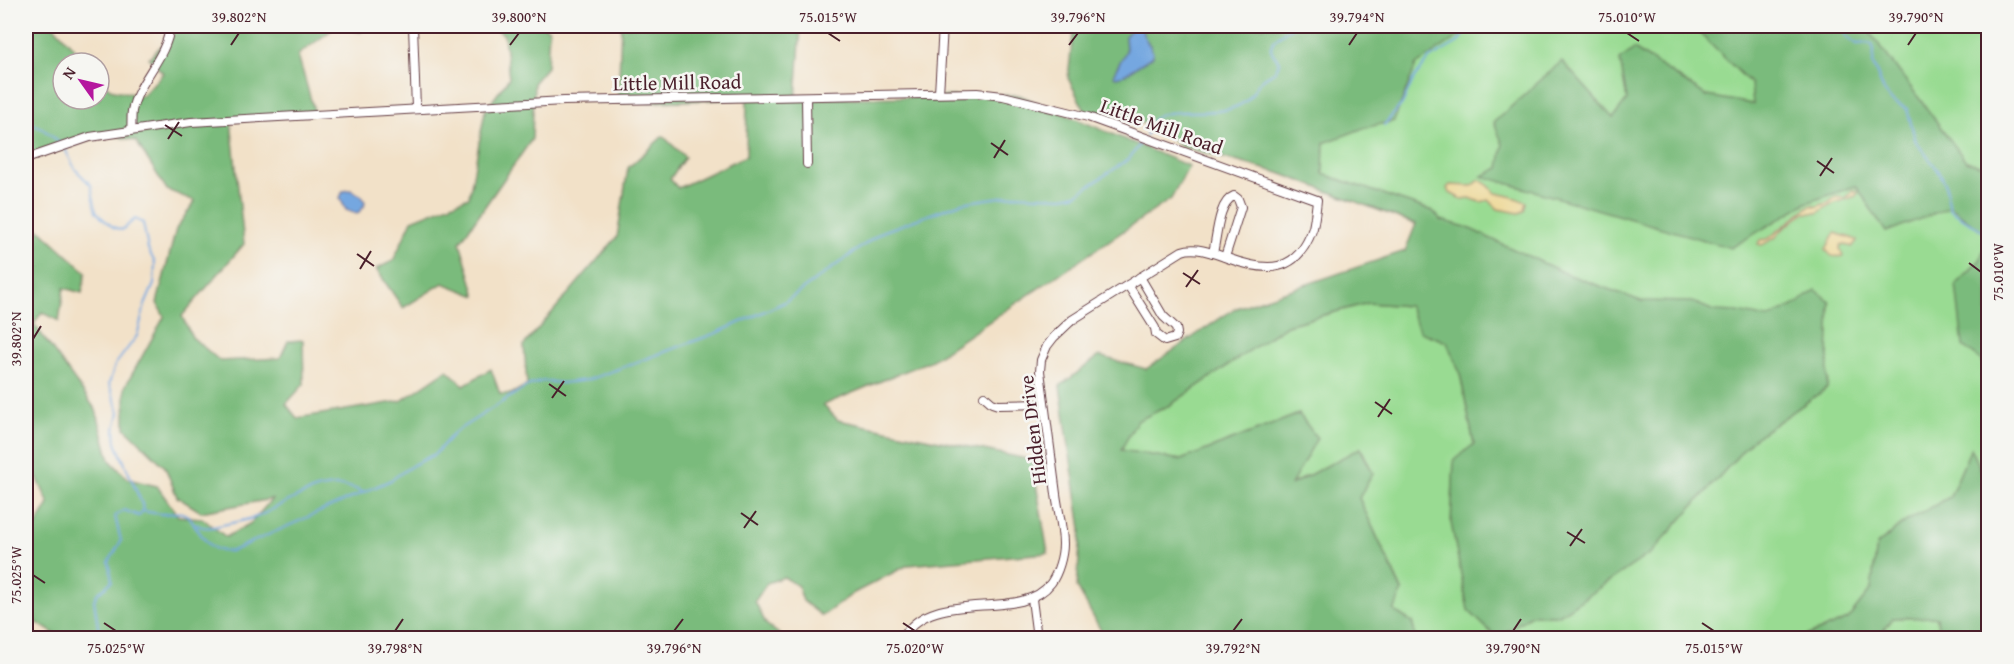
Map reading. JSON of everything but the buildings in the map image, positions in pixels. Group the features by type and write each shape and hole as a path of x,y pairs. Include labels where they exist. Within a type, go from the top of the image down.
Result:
{"street":[{"path":"131,130 132,111 139,92 167,42 170,26"},
{"path":"413,26 416,108"},
{"path":"939,93 943,26"},
{"name":"Little Mill Road","path":"26,159 90,137 191,122 564,100 977,93 1003,96 1079,114 1317,200"},
{"path":"806,97 807,164"},
{"path":"1213,253 1223,206 1234,196 1241,207 1225,257"},
{"name":"Hidden Drive","path":"1032,599 1050,583 1059,564 1063,543 1040,371 1041,360 1054,337 1072,320 1182,251 1189,249 1213,253 1260,268 1269,268 1289,262 1306,243 1314,225 1317,200"},
{"path":"1128,285 1155,328 1156,334 1165,341 1175,338 1176,328 1163,316 1140,277"},
{"path":"984,396 992,404 998,405 1044,404"},
{"path":"903,639 921,618 942,610 1032,599 1037,639"}],"green space":[{"path":"26,26 54,26 76,51 51,51 51,111 111,111 111,89 142,96 163,73 149,58 181,26 337,26 298,55 315,114 231,121 244,244 182,316 192,337 220,361 280,358 288,341 303,340 304,384 286,404 297,418 401,401 447,370 464,385 491,369 500,394 511,394 527,385 524,345 617,237 628,168 663,136 685,157 670,179 678,188 746,156 747,99 618,103 621,26 801,26 796,99 1019,95 1189,166 1171,199 932,360 823,405 838,420 1032,460 1048,553 908,565 854,593 822,616 803,601 798,586 784,577 767,583 755,601 766,624 784,638 61,638 26,616 26,542 49,504 26,453 26,235 39,229 86,272 82,293 64,288 59,321 42,312 34,324 96,410 110,460 128,479 157,486 178,516 202,518 226,537 251,523 272,499 201,512 177,497 165,467 125,428 125,387 164,317 157,303 176,229 195,201 167,190 136,141 107,134 26,161"},
{"path":"337,26 362,26 361,32"},
{"path":"492,26 543,26 549,29 547,67 534,82 532,139 460,242 476,296 443,283 403,308 376,269 393,261 412,220 469,197 485,111 509,78 504,35"},
{"path":"1074,26 1474,26 1416,65 1394,121 1364,128 1324,143 1323,174 1433,211 1441,220 1466,227 1567,274 1641,301 1693,302 1714,311 1738,312 1768,318 1793,306 1816,290 1830,302 1827,388 1752,440 1652,552 1559,615 1531,615 1497,638 1468,610 1451,523 1454,460 1474,444 1460,373 1447,342 1420,332 1409,306 1368,303 1287,325 1170,405 1137,421 1121,450 1181,460 1299,414 1317,438 1291,485 1360,448 1373,473 1359,498 1402,591 1394,611 1412,622 1416,638 1105,638 1077,587 1081,529 1060,386 1099,356 1146,369 1234,309 1405,251 1416,224 1279,173 1180,146 1153,125 1086,113 1068,78"},
{"path":"1236,26 1988,26 1988,485 1971,448 1950,497 1905,522 1877,545 1871,590 1848,619 1801,638 1497,638 1531,615 1559,615 1652,552 1752,440 1827,388 1828,379 1279,173"},
{"path":"1692,26 1865,26 1966,161 1988,167 1988,236 1951,207 1886,232 1856,186 1806,203 1731,248 1482,176 1499,168 1503,145 1494,122 1562,61 1613,118 1627,100 1620,60 1634,49 1707,96 1753,104 1751,84"},
{"path":"1988,236 1988,379 1981,360 1963,346 1956,284 1980,260"},
{"path":"1368,303 1409,306 1420,332 1447,342 1460,373 1474,444 1497,638 1416,638 1412,622 1394,611 1402,590 1359,498 1373,473 1361,448 1290,485 1299,414 1181,460 1120,450 1136,421 1170,405 1287,325"},
{"path":"1971,448 1988,485 1988,638 1939,638 1937,617 1893,618 1878,638 1801,638 1848,619 1871,590 1877,545 1905,522 1950,497"},
{"path":"1937,617 1939,638 1878,638 1893,618"}],"sand":[{"path":"1480,180 1495,193 1526,202 1524,211 1519,213 1498,209 1489,200 1480,202 1470,198 1461,199 1450,193 1447,188 1450,185 1472,186"},
{"path":"1853,190 1858,192 1856,196 1829,205 1818,213 1804,213 1775,238 1762,245 1758,244 1760,240 1768,239 1808,207 1829,202 1836,197 1845,198"},
{"path":"1835,233 1857,241 1852,247 1846,244 1841,245 1843,256 1833,256 1826,249"}],"water":[{"path":"1135,26 1142,26 1143,34 1153,56 1124,75 1116,77 1114,73 1126,51 1125,36"},
{"path":"351,190 362,196 365,202 364,207 357,214 346,210 340,198 343,191"}],"waterway":[{"path":"1146,135 1153,120 1159,115 1217,111 1238,106 1247,100 1259,83 1274,72 1278,66 1279,62 1271,50 1274,41 1294,26"},
{"path":"1384,125 1402,104 1413,80 1429,59 1457,43 1468,26"},
{"path":"1839,26 1847,37 1857,44 1872,44 1873,64 1884,91 1892,101 1907,109 1916,142 1945,183 1950,210 1988,234"},
{"path":"26,121 43,129 61,144"},
{"path":"192,521 213,547 218,550 232,551 391,480 435,454 455,432 527,386 543,381 562,383 588,380 719,332 785,302 882,232 961,203 1014,195 1063,197 1077,194 1129,159 1143,140"},
{"path":"65,149 75,169 91,185 96,211 101,217 113,227 122,230 135,219 143,223 148,249 155,263 154,284 145,305 137,336 115,365 109,384 119,412 115,429 116,443 143,511"},
{"path":"196,524 211,527 250,519 324,487 350,487 362,492"},
{"path":"127,638 120,632 106,635 99,633 94,600 97,594 112,581 109,562 121,541 115,516 124,510 139,516 143,511 161,514 179,512 192,520"}]}
